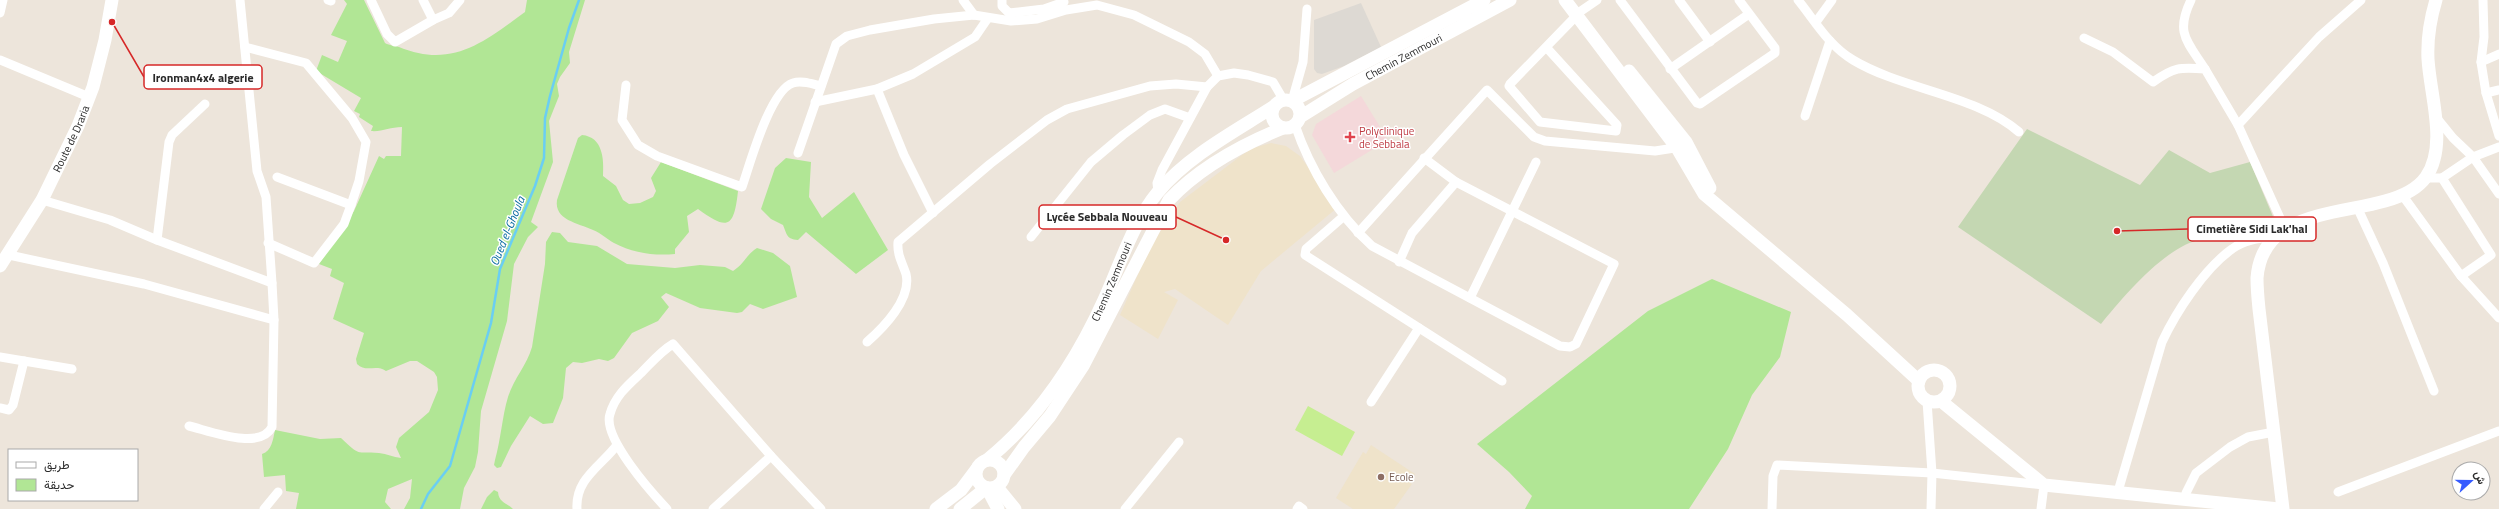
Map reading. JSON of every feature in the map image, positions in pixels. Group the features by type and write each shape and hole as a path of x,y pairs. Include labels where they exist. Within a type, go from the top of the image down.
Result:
{"main road":[{"name":"Route de Draria","path":"0,266 9,255 42,200 78,126 89,97 105,40 112,0"},
{"name":"Chemin Zemmouri","path":"976,470 980,464 1013,438 1062,380 1102,305 1142,218 1158,192 1173,176 1199,156 1283,102 1484,0"},
{"name":"Chemin Zemmouri","path":"960,509 993,484 1050,416 1083,366 1169,200 1181,187 1208,167 1248,142 1293,123 1353,84 1510,0"},
{"path":"1565,0 1577,9 1682,146 1711,189 1921,377"},
{"path":"2281,506 2257,278 2263,257 2280,233 2292,223 2316,216 2358,209 2403,196 2426,178 2436,152 2438,139 2428,58 2428,26 2436,0"},
{"path":"1283,102 1299,107 1293,123 1273,120 1283,102"},
{"path":"1944,398 1949,388 1944,375 1931,371 1921,377 1918,389 1921,396 1927,401 1944,398 2048,481 2186,493 2281,506"},
{"path":"1944,398 2044,485 2281,506"},
{"path":"987,460 999,464 993,484 998,509"},
{"path":"976,470 977,481 993,484 1015,509"},
{"path":"936,509 961,490 976,470"}],"street":[{"path":"0,14 3,0"},
{"path":"189,426 246,439 263,438 269,434 272,427 274,320 266,197 257,171 240,0"},
{"path":"371,0 387,34 395,42 433,20 449,13 460,0"},
{"path":"423,0 433,20"},
{"path":"963,0 974,15"},
{"path":"1002,0 1002,6 1009,13 1044,9 1065,4 1097,5 1134,15 1194,46 1205,54 1218,76"},
{"path":"1546,47 1617,125 1616,131 1613,132 1540,122 1510,89 1510,84 1546,47 1577,9 1597,0"},
{"path":"1620,0 1670,69 1697,103 1703,104 1775,52 1775,48 1739,0"},
{"path":"1679,0 1710,42"},
{"path":"1798,0 1830,42 1852,60 1892,78 1994,114 2019,132"},
{"path":"1816,22 1832,0"},
{"path":"2119,488 2162,342 2189,295 2232,249 2255,239 2280,233 2238,125 2182,29 2183,16 2191,0"},
{"path":"2238,125 2319,37 2361,0"},
{"path":"2484,0 2484,37 2481,62 2486,93 2499,136"},
{"path":"798,153 820,86 836,44 847,36 877,28 974,15 1011,20 1037,19 1065,4"},
{"path":"1283,102 1302,66 1307,9"},
{"path":"1670,69 1749,14"},
{"path":"815,102 877,89 913,74 975,37 988,18"},
{"path":"2084,38 2113,52 2153,82 2170,70 2181,67 2205,69"},
{"path":"1805,116 1830,42"},
{"path":"245,47 306,63 352,118 366,142 359,181 344,224 314,263 268,244"},
{"path":"2481,62 2499,54"},
{"path":"0,60 89,97"},
{"path":"1158,192 1157,183 1162,170 1207,87 1218,76 1234,73 1269,80 1276,84 1283,102"},
{"path":"626,85 622,120 638,145 657,156 742,187 764,121 784,88 791,83 799,82 820,86"},
{"path":"867,342 881,330 902,300 906,286 906,275 897,253 898,242 1022,139 1067,109 1150,86 1176,84 1207,87"},
{"path":"877,89 904,155 933,213"},
{"path":"1358,233 1424,158 1487,90 1534,137 1545,141 1655,151 1682,146"},
{"path":"2486,93 2499,90"},
{"path":"157,240 169,142 172,135 205,104"},
{"path":"1031,237 1091,162 1123,135 1150,115 1165,109 1190,118"},
{"path":"2435,116 2453,138 2473,157 2496,184 2499,194"},
{"path":"1293,123 1303,149 1344,216 1358,233 1372,246 1399,262 1560,346 1570,347 1576,344 1582,336 1614,264 1456,182 1424,158"},
{"path":"2426,178 2442,178 2473,157 2499,147"},
{"path":"1470,298 1536,162"},
{"path":"277,177 351,205"},
{"path":"2442,178 2492,255 2461,276"},
{"path":"1399,262 1412,233 1456,182"},
{"path":"2403,196 2461,276 2499,318"},
{"path":"42,200 110,220 157,240 272,283"},
{"path":"2358,209 2383,263 2434,390"},
{"path":"1344,216 1306,249 1305,255 1502,381"},
{"path":"9,255 144,284 274,320"},
{"path":"1371,402 1419,328"},
{"path":"667,509 653,494 617,445 609,424 609,414 619,395 673,344 771,456 821,509"},
{"path":"0,357 72,370"},
{"path":"0,408 9,410 13,406 24,361"},
{"path":"1927,401 1932,473 1931,509"},
{"path":"2338,492 2499,431"},
{"path":"2186,493 2196,473 2230,447 2248,437 2274,432"},
{"path":"1125,509 1179,442"},
{"path":"577,509 578,490 584,480 617,445"},
{"path":"713,509 771,456"},
{"path":"1772,509 1773,476 1777,465 1932,473 2044,485 2041,509"},
{"path":"264,509 278,492"},
{"path":"1297,509 1299,506 1303,509"}],"shaded area":[{"path":"1361,3 1381,47 1344,66 1322,74 1317,73 1314,69 1314,20"},
{"name":"Polyclinique de Sebbala","path":"1361,96 1388,140 1334,173 1312,135 1316,124"},
{"path":"1271,143 1286,146 1300,156 1337,208 1261,271 1228,325 1175,289 1164,292 1178,300 1158,339 1120,315 1150,247 1180,202 1242,155 1253,148"},
{"name":"Ecole","path":"1371,445 1415,474 1409,482 1412,484 1394,509 1353,509 1336,498 1363,452 1366,454"}],"green space":[{"path":"344,0 364,0 385,43 418,53 435,55 451,54 481,42 525,12 527,0 585,0 569,52 570,63 557,84 559,96 549,121 553,162 531,222 538,227 528,237 514,264 507,321 481,411 478,452 475,467 464,488 460,509 404,509 410,498 412,479 388,489 385,502 391,509 296,509 299,493 286,491 285,475 264,477 262,454 270,447 275,430 320,439 341,438 358,452 379,453 401,458 396,447 399,438 429,412 438,390 437,377 434,372 417,361 410,361 386,371 379,368 364,368 357,364 356,359 364,333 333,319 344,283 330,276 332,269 319,264 354,211 379,156 384,159 386,156 401,156 402,127 371,131 373,126 359,117 360,114 354,111 361,98 316,71 322,55 338,62 347,41 331,35 347,4"},
{"path":"2027,129 2140,185 2169,150 2210,173 2250,162 2277,226 2254,238 2234,241 2204,239 2190,243 2176,250 2147,273 2121,300 2101,324 1958,227"},
{"path":"582,135 589,137 598,144 602,156 603,176 616,186 623,200 629,204 640,203 653,197 656,191 651,178 661,162 738,191 734,213 731,219 728,222 723,223 716,221 698,209 687,216 689,232 675,249 675,254 667,255 644,253 629,249 614,243 596,231 568,220 559,212 557,200 578,138"},
{"path":"786,158 811,162 809,197 822,218 854,192 888,250 856,274 806,232 798,240 789,237 783,225 771,219 761,209 775,168"},
{"path":"552,232 560,233 568,242 597,246 627,264 675,268 700,265 725,267 733,271 757,248 773,253 790,266 797,297 763,309 750,304 742,312 737,313 700,308 666,293 661,297 669,307 658,321 632,333 614,358 608,361 599,359 582,363 573,362 566,368 563,398 553,423 543,424 530,416 511,446 501,467 497,468 494,465 508,397 530,354 532,347 545,264 546,242"},
{"path":"1712,279 1791,312 1780,357 1752,395 1728,449 1689,509 1525,509 1532,496 1509,472 1477,444 1648,311"},
{"path":"1308,406 1355,432 1342,456 1295,430"},
{"path":"494,490 498,492 501,500 513,509 481,509 487,497"}],"waterway":[{"name":"Oued el-Ghoula","path":"421,509 428,494 450,466 491,323 500,269 535,186 544,158 545,118 569,28 579,0"}],"place":[{"name":"Ironman4x4 algerie","path":"112,22"},
{"name":"Polyclinique de Sebbala","path":"1350,137"},
{"name":"Cimetière Sidi Lak'hal","path":"2117,231"},
{"name":"Lycée Sebbala Nouveau","path":"1226,240"},
{"name":"Ecole","path":"1381,477"}]}
